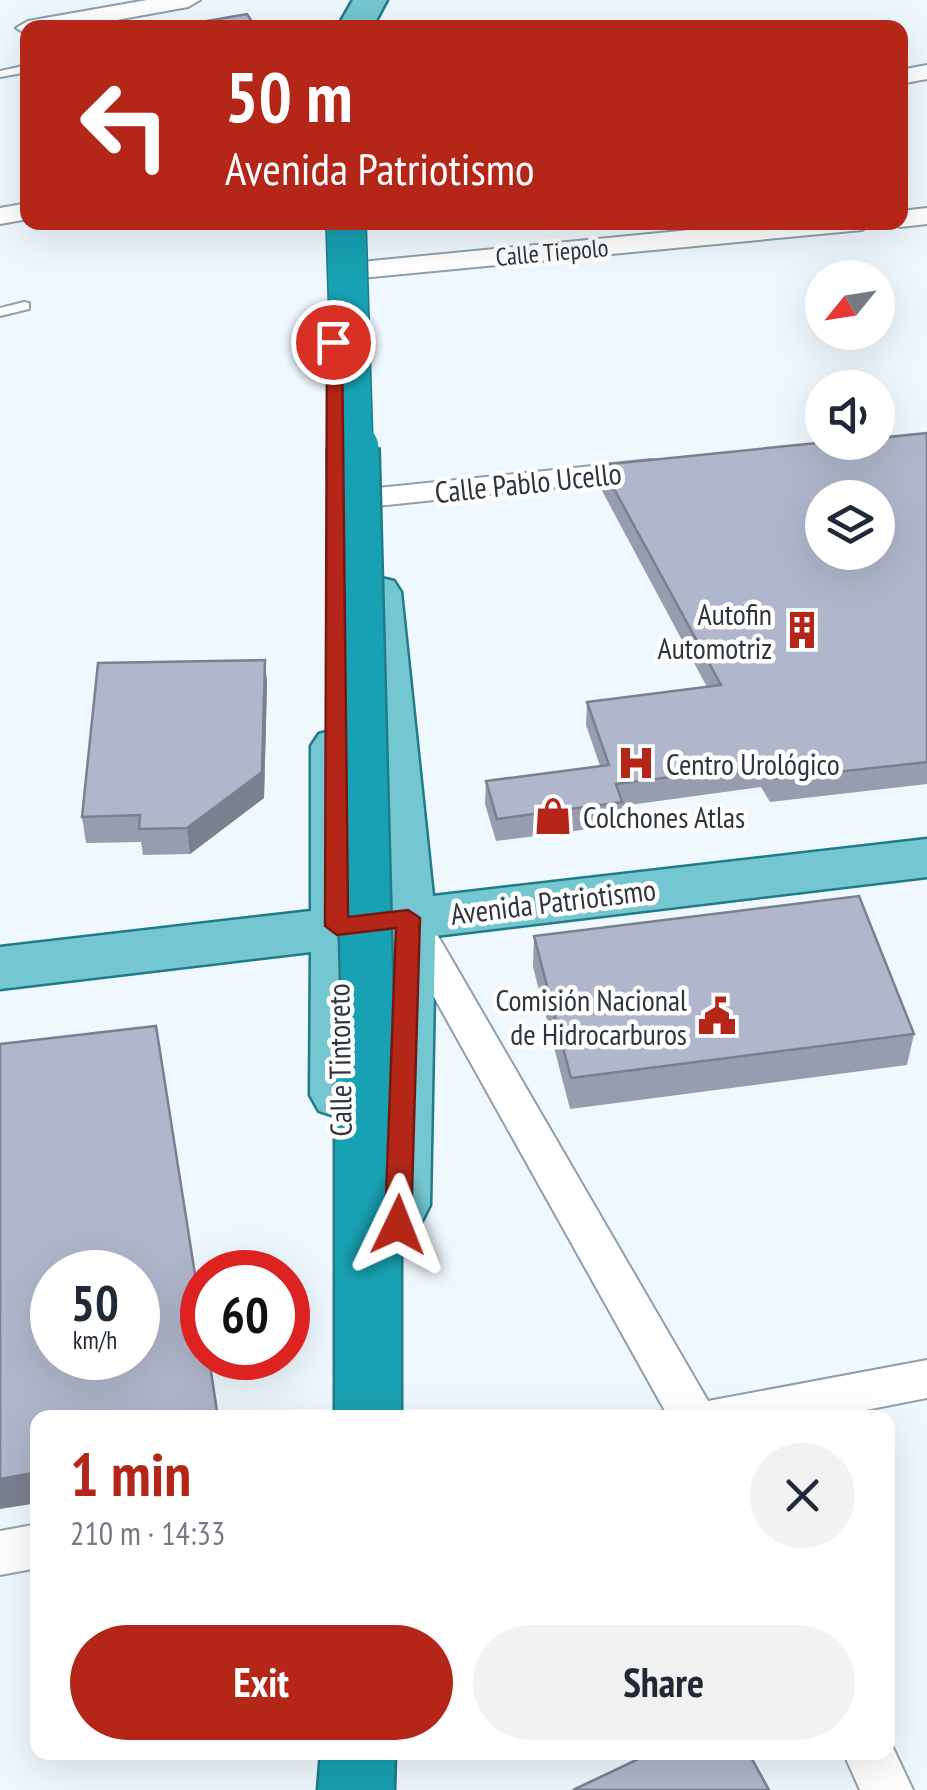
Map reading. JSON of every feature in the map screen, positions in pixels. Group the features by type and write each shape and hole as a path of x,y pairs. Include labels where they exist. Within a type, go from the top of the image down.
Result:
{"highway":[{"path":"355,238 368,918 368,1410"},
{"path":"356,1790 358,1760"}],"main road":[{"name":"Calle Tintoreto","path":"331,230 345,1410"},
{"name":"Calle Tintoreto","path":"355,238 368,498 408,918 392,1410"},
{"name":"Avenida Patriotismo","path":"0,968 927,858"},
{"path":"328,1790 330,1760"},
{"path":"380,1790 381,1760"}],"street":[{"path":"112,20 188,0"},
{"name":"Calle Tiepolo","path":"355,238 608,230"},
{"name":"Calle Pablo Ucello","path":"368,498 676,466"},
{"name":"Calle Tintoreto","path":"408,918 689,1410"},
{"path":"759,1410 927,1379"},
{"path":"0,1553 30,1547"},
{"path":"872,1760 887,1790"}],"lane":[{"path":"0,312 24,306"}],"building":[{"path":"247,14 251,20 212,20"},
{"name":"Autofin Automotriz","path":"927,433 927,762 773,779 764,765 616,784 622,802 497,819 486,781 609,765 587,702 721,685 601,465 805,444 805,460 895,460 895,436"},
{"path":"265,660 262,772 187,828 139,829 140,815 82,817 98,663"},
{"name":"Comisión Nacional de Hidrocarburos","path":"859,896 914,1034 571,1078 534,936"},
{"path":"156,1026 191,1250 180,1250 180,1380 212,1380 217,1410 30,1410 30,1473 0,1479 0,1044"},
{"path":"636,1760 752,1760 769,1790 573,1790"}],"place":[{"name":"Autofin Automotriz","path":"802,630"},
{"name":"Centro Urológico","path":"636,763"},
{"name":"Colchones Atlas","path":"553,816"},
{"name":"Comisión Nacional de Hidrocarburos","path":"717,1016"}],"route":[{"path":"333,342 337,926 408,918 398,1225"}]}
